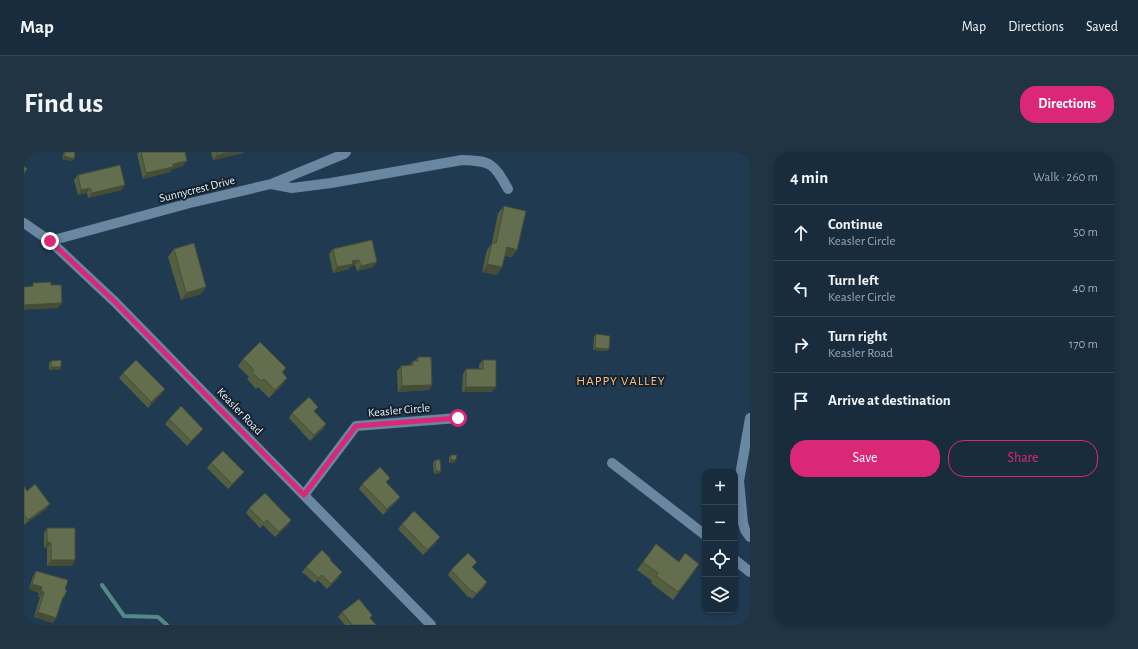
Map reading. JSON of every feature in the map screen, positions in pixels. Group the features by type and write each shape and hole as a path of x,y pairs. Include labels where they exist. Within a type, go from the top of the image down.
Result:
{"street":[{"name":"Sunnycrest Drive","path":"50,241 190,203 271,184 346,152"},
{"path":"271,184 292,188 331,184 462,160 483,161 489,163 496,169 508,188"},
{"name":"Keasler Road","path":"24,223 50,241 115,302 431,625"},
{"name":"Keasler Circle","path":"304,495 356,426 458,418"},
{"path":"750,418 739,481 743,523 750,536"},
{"path":"612,463 702,533"},
{"path":"738,562 750,572"}],"building":[{"path":"65,152 75,152 74,159 64,156"},
{"path":"141,152 185,152 187,161 173,164 173,167 146,173"},
{"path":"216,152 230,152 217,155"},
{"path":"24,153 27,155 24,160"},
{"path":"120,165 125,185 92,193 90,188 81,190 78,175"},
{"path":"24,166 27,169 24,173"},
{"path":"504,206 526,211 517,250 507,247 502,267 487,264 492,243 496,243"},
{"path":"372,240 377,262 361,266 359,260 352,261 353,264 337,267 333,249"},
{"path":"194,243 206,287 186,293 174,249"},
{"path":"51,282 51,285 61,285 62,303 24,305 24,287 33,286 33,283"},
{"path":"596,334 610,336 609,349 595,348"},
{"path":"260,342 286,368 282,372 287,378 275,390 264,379 261,381 252,372 254,370 243,359"},
{"path":"418,357 431,357 432,385 402,386 401,366 413,365 413,361 418,361"},
{"path":"61,360 61,367 51,367 51,361"},
{"path":"136,360 165,389 151,402 123,373"},
{"path":"483,360 496,360 496,387 466,387 466,369 483,369"},
{"path":"309,397 318,407 314,411 326,424 314,435 292,413"},
{"path":"181,406 203,429 191,441 169,419"},
{"path":"223,451 244,472 232,484 211,463"},
{"path":"451,455 457,455 456,460 451,460"},
{"path":"435,460 440,460 441,471 436,471"},
{"path":"380,467 390,478 386,482 400,497 387,509 362,484"},
{"path":"35,484 50,504 28,520 24,515 24,486 27,491"},
{"path":"265,493 291,520 279,532 267,520 264,523 249,508"},
{"path":"414,511 440,537 427,550 402,524"},
{"path":"47,528 75,528 75,560 51,560 51,543 47,542"},
{"path":"656,544 679,562 685,553 699,564 678,592 656,576 658,573 643,562"},
{"path":"322,550 342,572 331,584 322,575 318,578 306,567"},
{"path":"468,553 477,562 472,567 487,582 476,594 473,591 472,592 451,570"},
{"path":"36,571 68,580 65,589 67,590 56,618 38,612 44,592 41,591 42,587 32,584"},
{"path":"359,599 372,615 370,618 376,625 352,625 342,612"}],"waterway":[{"path":"102,585 124,616 158,617 167,625"}],"district":[{"name":"HAPPY VALLEY","path":"621,381"}],"route":[{"path":"50,241 115,302 304,495 356,426 458,418"}]}
